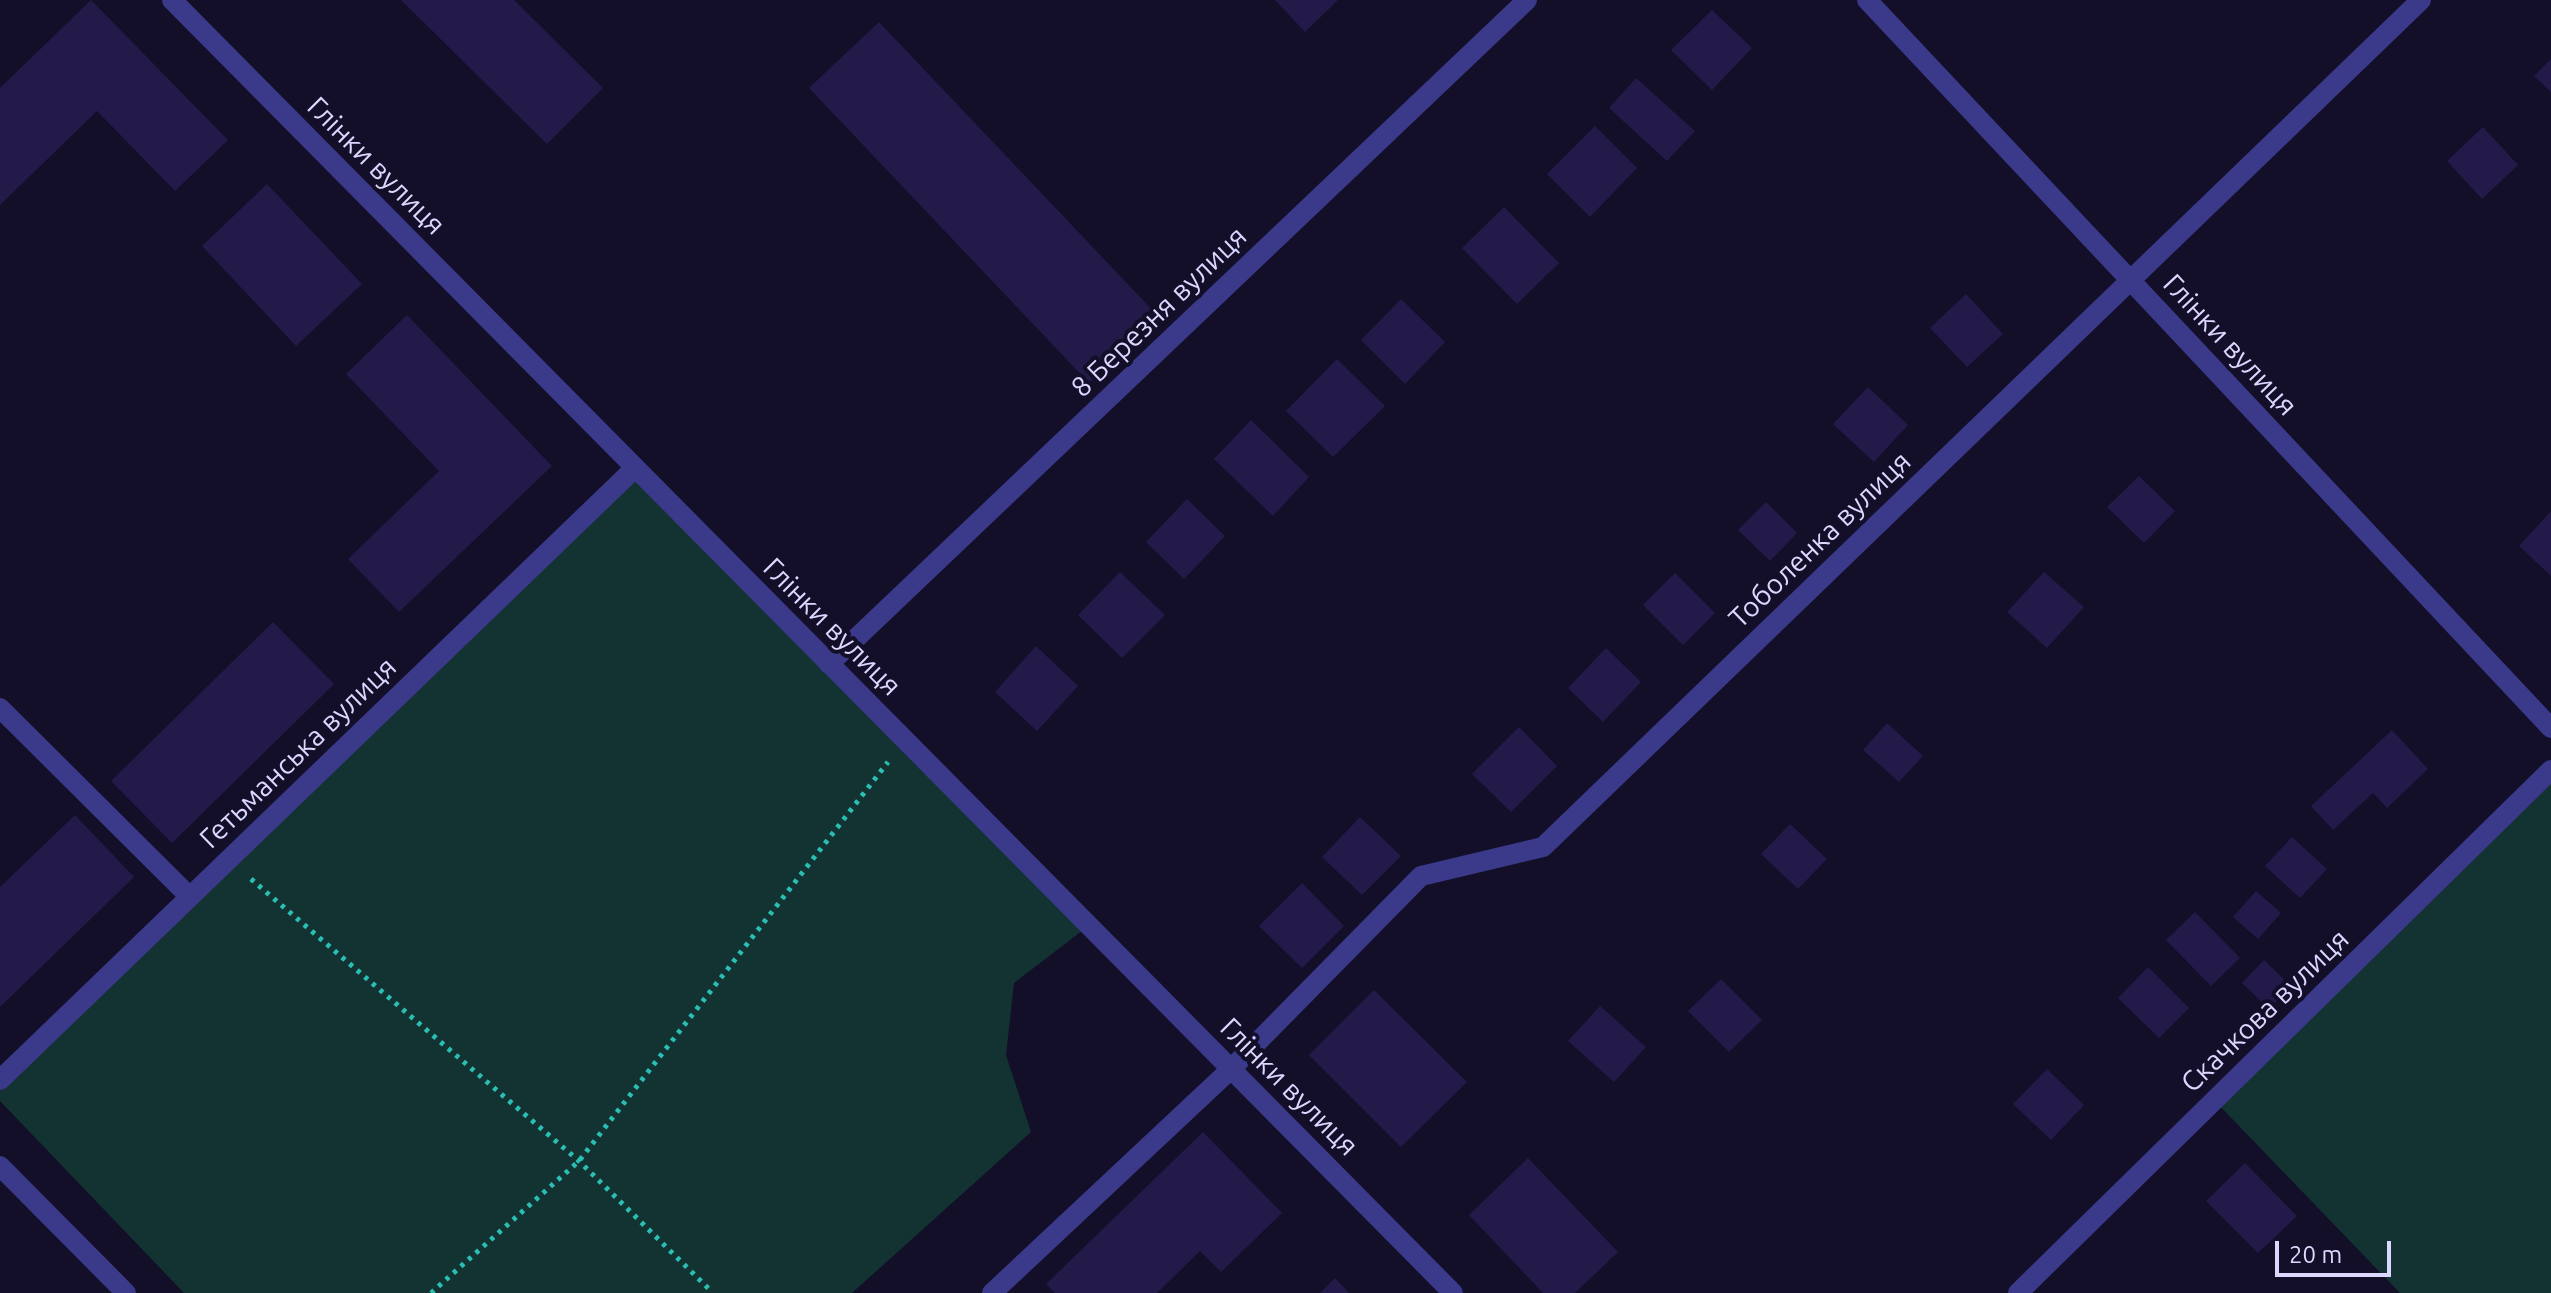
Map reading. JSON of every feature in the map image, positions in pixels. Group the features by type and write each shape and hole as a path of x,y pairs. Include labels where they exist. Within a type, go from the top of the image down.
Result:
{"street":[{"name":"Глінки вулиця","path":"172,0 1453,1293"},
{"name":"8 Березня вулиця","path":"829,664 1527,0"},
{"name":"Глінки вулиця","path":"1867,0 2551,728"},
{"name":"Тоболенка вулиця","path":"992,1293 1231,1069 1421,876 1543,847 2421,0"},
{"name":"Гетьманська вулиця","path":"0,1080 635,468"},
{"path":"0,708 190,897"},
{"name":"Скачкова вулиця","path":"2018,1293 2551,770"},
{"path":"0,1166 126,1293"}],"path":[{"path":"431,1293 579,1161 905,741"},
{"path":"228,859 579,1161 712,1292"}],"green space":[{"path":"633,471 1087,927 1014,983 1006,1055 1031,1132 852,1293 184,1293 0,1101 0,1081"},
{"path":"2551,770 2551,1293 2400,1293 2214,1100"}],"building":[{"path":"91,0 228,140 175,191 97,111 0,205 0,88"},
{"path":"401,0 514,0 603,88 547,144"},
{"path":"1275,0 1338,0 1305,32"},
{"path":"1712,10 1752,48 1712,90 1671,50"},
{"path":"879,22 1159,317 1089,383 809,88"},
{"path":"2551,59 2551,92 2534,76"},
{"path":"1636,78 1695,131 1667,161 1609,108"},
{"path":"1595,126 1637,168 1590,217 1547,174"},
{"path":"2483,127 2518,165 2482,199 2447,161"},
{"path":"267,184 362,284 296,346 202,246"},
{"path":"1504,207 1559,263 1517,304 1462,248"},
{"path":"1966,294 2003,334 1967,367 1930,328"},
{"path":"1401,299 1445,342 1405,384 1361,340"},
{"path":"407,315 552,466 399,612 348,559 439,471 346,374"},
{"path":"1337,359 1385,406 1333,457 1286,411"},
{"path":"1868,387 1908,425 1874,462 1833,424"},
{"path":"1251,420 1309,477 1273,516 1214,459"},
{"path":"2139,476 2175,511 2144,543 2107,507"},
{"path":"1187,499 1225,536 1184,579 1146,542"},
{"path":"1766,502 1797,533 1770,561 1738,530"},
{"path":"2551,511 2551,576 2519,546"},
{"path":"1120,572 1165,615 1122,658 1078,615"},
{"path":"2044,572 2084,607 2047,648 2007,612"},
{"path":"1675,573 1715,613 1683,645 1643,605"},
{"path":"273,622 334,684 172,843 111,781"},
{"path":"1036,646 1078,686 1037,731 995,692"},
{"path":"1606,648 1641,682 1603,722 1568,688"},
{"path":"1887,723 1923,756 1899,782 1863,750"},
{"path":"1519,727 1557,766 1511,812 1472,774"},
{"path":"2392,730 2428,769 2387,808 2373,793 2333,830 2311,806"},
{"path":"75,815 134,877 0,1007 0,887"},
{"path":"1360,817 1401,856 1362,895 1322,857"},
{"path":"1790,824 1827,859 1798,889 1761,854"},
{"path":"2292,837 2327,869 2300,898 2265,866"},
{"path":"1302,883 1344,926 1302,968 1259,926"},
{"path":"2256,891 2281,913 2258,939 2233,917"},
{"path":"2195,912 2240,958 2211,986 2166,940"},
{"path":"2264,960 2291,986 2269,1009 2242,983"},
{"path":"2148,967 2189,1008 2159,1038 2118,998"},
{"path":"1721,979 1762,1020 1729,1052 1688,1011"},
{"path":"1374,990 1467,1082 1401,1147 1309,1055"},
{"path":"1600,1006 1646,1047 1614,1082 1568,1041"},
{"path":"2047,1069 2084,1105 2051,1140 2013,1104"},
{"path":"1203,1132 1282,1213 1221,1272 1200,1251 1157,1293 1055,1293 1046,1284"},
{"path":"1528,1158 1618,1252 1575,1293 1543,1293 1469,1215"},
{"path":"2245,1163 2297,1216 2258,1253 2206,1201"},
{"path":"1335,1278 1349,1293 1320,1293"}]}
